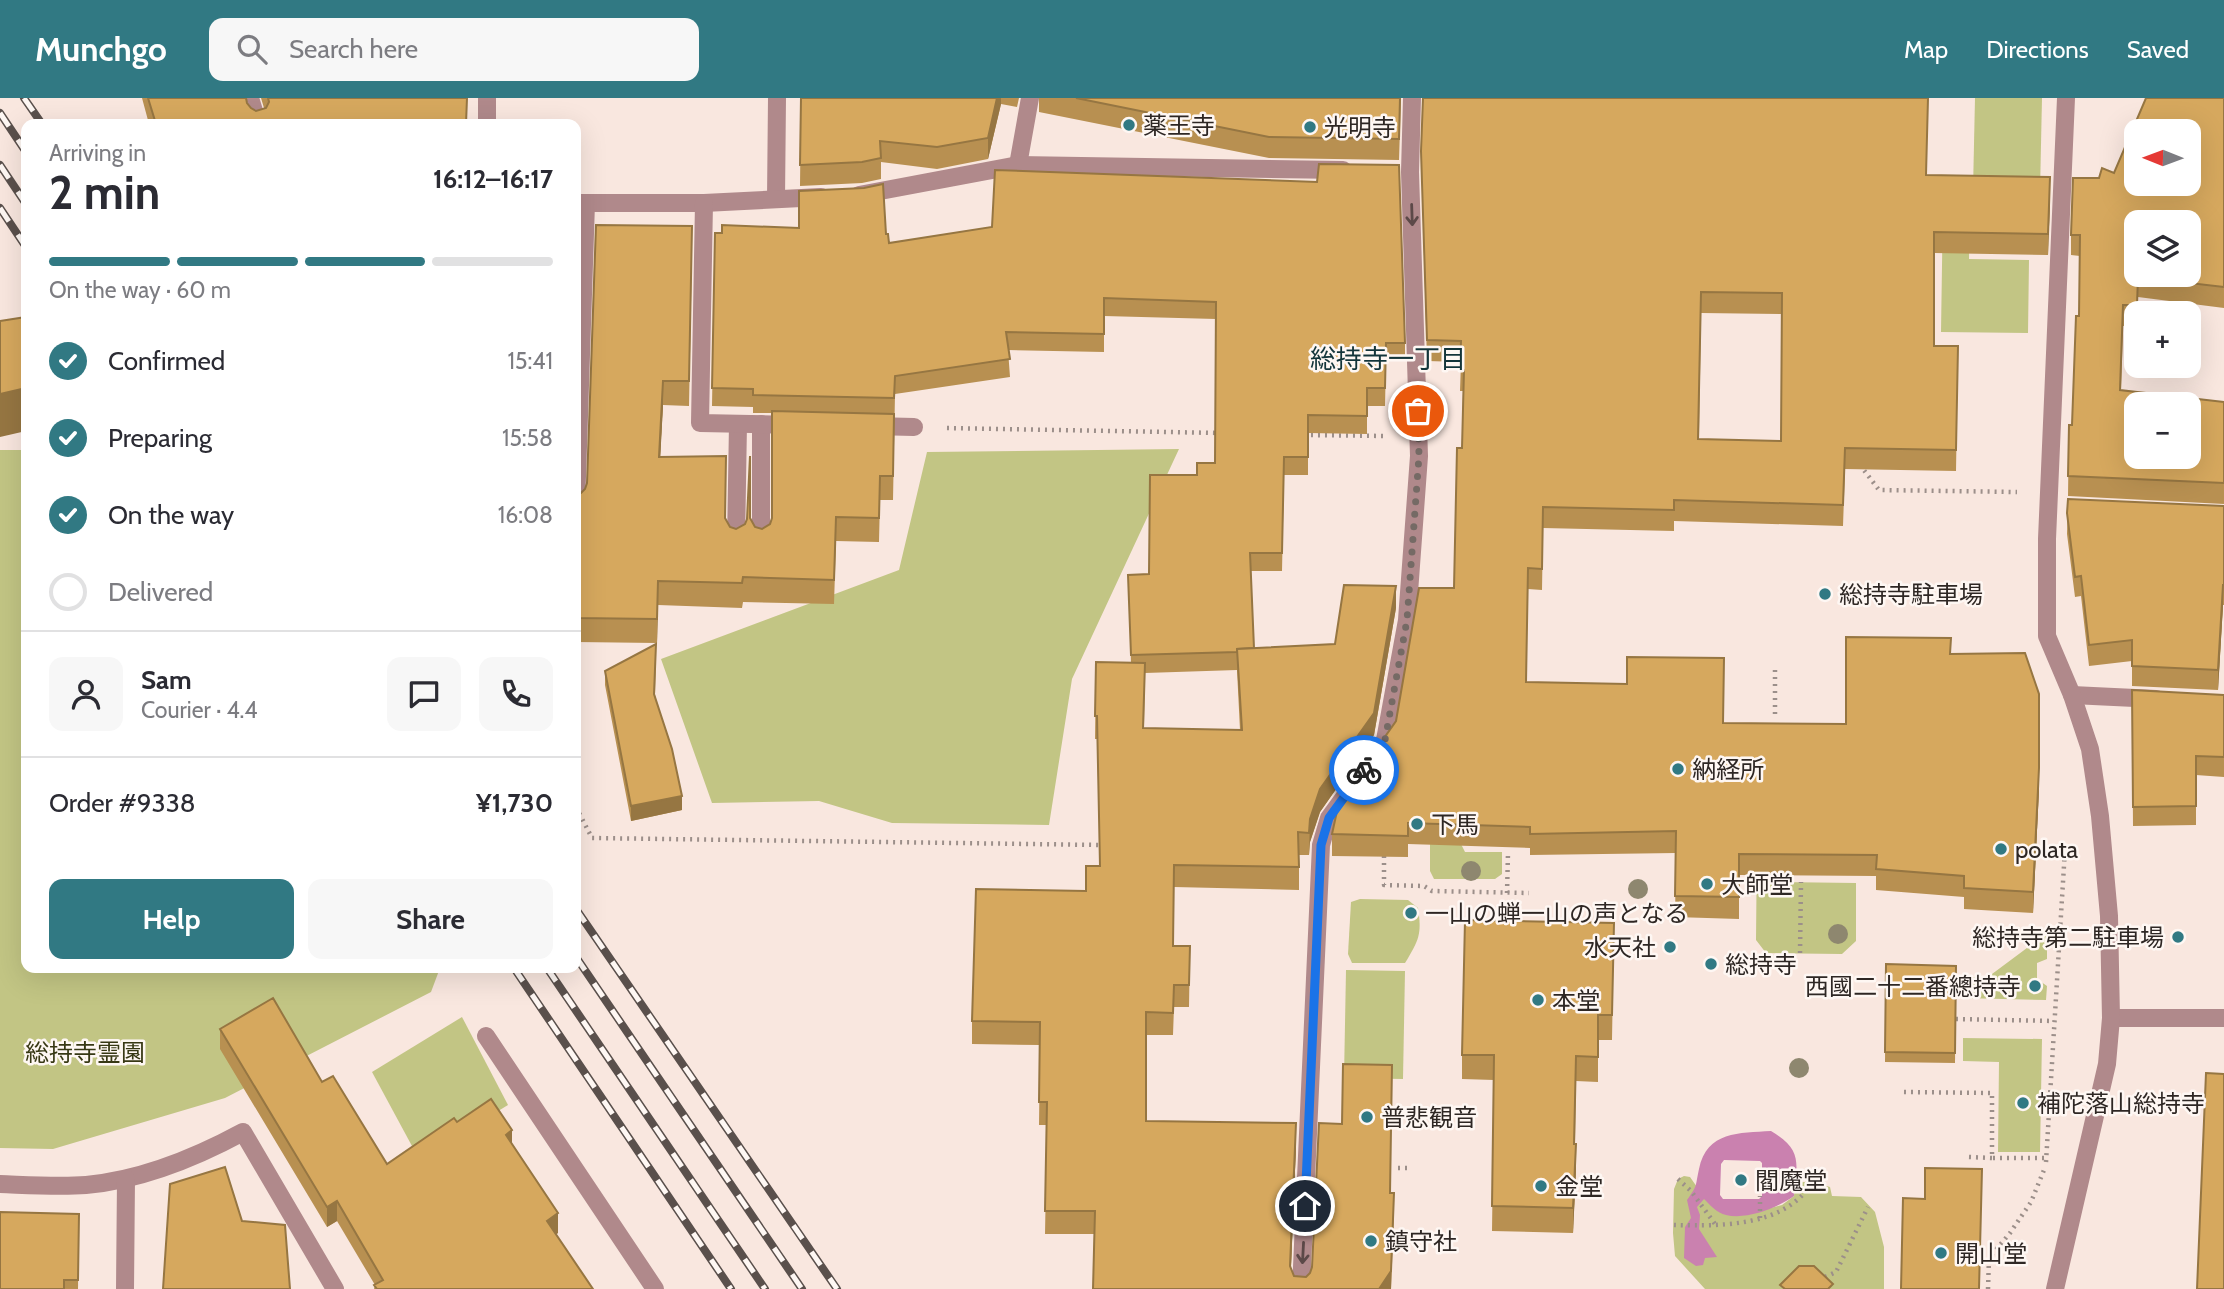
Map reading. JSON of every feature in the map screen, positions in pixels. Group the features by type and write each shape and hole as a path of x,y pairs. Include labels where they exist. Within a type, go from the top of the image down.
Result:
{"street":[{"path":"250,98 256,119"},
{"path":"487,98 487,119"},
{"path":"776,199 778,98"},
{"path":"1018,164 1030,98"},
{"path":"1301,1289 1321,845 1329,818 1385,740 1407,620 1419,437 1403,172 1412,98"},
{"path":"2055,1289 2106,1064 2111,1017 2109,916 2100,816 2090,749 2072,695 2047,636 2067,99"},
{"path":"581,203 704,203 863,194 1018,164 1355,171"},
{"path":"704,203 700,422 817,425"},
{"path":"736,542 738,424"},
{"path":"761,424 761,542"},
{"path":"859,426 914,427"},
{"path":"2072,695 2169,700"},
{"path":"2111,1017 2224,1018"},
{"path":"486,1036 655,1289"},
{"path":"0,1184 85,1185 125,1179 205,1153 243,1132 335,1289"},
{"path":"125,1179 125,1289"}],"path":[{"path":"914,427 1228,433"},
{"path":"1296,435 1419,437"},
{"path":"1857,461 1879,490 2054,502"},
{"path":"1775,666 1775,714"},
{"path":"1988,1289 1989,1258 2031,1202 2047,1158 2067,822 2100,816"},
{"path":"581,817 592,838 1105,845"},
{"path":"1507,892 1508,853"},
{"path":"1384,856 1384,885 1424,886 1432,891 1529,893"},
{"path":"1800,953 1801,882"},
{"path":"1956,1019 2054,1021"},
{"path":"1904,1092 1992,1093 1992,1158"},
{"path":"1969,1157 2047,1158"},
{"path":"1398,1168 1408,1168"},
{"path":"1678,1179 1691,1191 1715,1224"},
{"path":"1674,1225 1715,1224 1778,1213 1796,1203 1813,1181"},
{"path":"1760,1196 1760,1216"},
{"path":"1825,1277 1836,1272 1868,1207"}],"green space":[{"path":"1975,98 2042,98 2040,191 1973,190"},
{"path":"1943,199 1970,200 1969,259 2029,260 2028,333 1941,332"},
{"path":"1179,449 1072,679 1049,825 892,823 819,801 712,803 661,659 899,570 927,452"},
{"name":"総持寺霊園","path":"0,450 21,450 21,973 438,973 431,992 225,1098 53,1149 0,1148"},
{"path":"1430,810 1465,852 1502,852 1502,874 1495,879 1434,879 1430,871"},
{"path":"1757,838 1773,839 1773,882 1856,883 1856,941 1842,954 1766,953 1756,940"},
{"path":"1360,899 1408,900 1418,908 1418,937 1405,963 1352,963 1348,954 1351,902"},
{"path":"2047,933 2047,959 2037,963 2037,979 2047,986 2046,1000 1962,998 1963,977 1988,977"},
{"path":"1346,970 1405,971 1403,1079 1344,1078"},
{"path":"462,1017 508,1105 419,1159 372,1072"},
{"path":"1963,1038 2042,1039 2040,1152 1998,1152 1999,1062 1963,1061"},
{"path":"1690,1177 1697,1187 1744,1215 1782,1205 1794,1196 1795,1184 1804,1182 1830,1187 1832,1196 1861,1197 1875,1212 1884,1247 1884,1289 1705,1289 1675,1256 1674,1189 1678,1179"}],"shaded area":[{"path":"1771,1131 1789,1145 1796,1158 1794,1196 1771,1209 1743,1216 1723,1214 1704,1199 1697,1207 1700,1215 1699,1229 1717,1257 1705,1258 1703,1265 1696,1266 1684,1258 1685,1227 1691,1218 1687,1200 1696,1186 1703,1157 1709,1147 1726,1136","holes":["1724,1160 1760,1161 1762,1196 1759,1199 1723,1199 1720,1195 1721,1164"]}],"building":[{"path":"148,98 246,98 247,103 256,111 266,108 268,98 467,98 466,119 154,119"},
{"path":"801,98 997,98 988,138 937,147 880,141 881,158 862,162 800,165"},
{"name":"光明寺","path":"1076,98 1400,98 1399,139 1269,137"},
{"path":"1423,98 1928,98 1926,175 2050,177 2048,234 1934,232 1934,346 1958,346 1956,450 1845,448 1843,505 1674,500 1674,510 1543,507 1542,569 1528,568 1526,682 1627,684 1627,657 1724,658 1723,723 1846,724 1846,637 1951,638 1950,654 2025,653 2039,694 2039,768 2033,892 1964,888 1964,876 1876,869 1877,855 1739,854 1739,897 1675,896 1676,831 1530,834 1530,827 1408,823 1408,836 1332,834 1339,802 1396,721 1419,588 1454,588 1457,448 1462,448 1464,370 1460,370 1461,341 1427,340 1421,151","holes":["1701,292 1782,293 1781,441 1698,439"]},
{"path":"2146,98 2224,98 2224,287 2201,284 2201,210 2124,210 2124,287 2138,287 2137,301 2124,301 2123,305 2120,390 2137,392 2124,392 2124,469 2201,469 2201,399 2224,402 2224,483 2068,476 2076,316 2079,316 2080,235 2071,235 2073,178 2099,178 2102,168 2114,173 2124,150 2124,196 2202,196 2202,119 2137,119"},
{"path":"1319,164 1399,165 1405,343 1386,343 1385,388 1367,388 1367,416 1308,415 1308,457 1284,457 1282,553 1250,553 1254,648 1237,649 1237,652 1131,655 1128,575 1149,574 1150,475 1197,475 1197,463 1215,463 1216,302 1104,298 1104,334 1006,332 1010,359 895,376 894,398 753,395 753,389 712,388 715,233 722,233 722,225 799,228 799,191 864,188 883,184 889,243 992,227 995,170 1317,182"},
{"path":"596,225 692,226 689,381 663,381 659,457 726,456 725,518 730,527 736,529 745,524 747,519 750,456 750,518 755,527 762,529 770,524 772,411 894,414 893,476 880,476 879,518 836,517 834,580 743,577 742,583 658,581 657,619 581,618 581,493 587,483"},
{"path":"21,318 21,389 0,394 0,321"},
{"path":"2068,499 2224,506 2224,585 2218,670 2132,666 2132,640 2089,645 2081,576 2075,577 2067,513"},
{"path":"1344,585 1396,586 1374,713 1320,789 1310,819 1309,833 1298,832 1299,867 1174,865 1173,946 1190,946 1189,985 1174,985 1173,1013 1146,1012 1146,1121 1296,1123 1290,1266 1294,1276 1306,1277 1312,1267 1319,1123 1342,1124 1343,1064 1392,1065 1390,1193 1394,1193 1391,1271 1379,1289 1093,1289 1095,1211 1045,1211 1047,1102 1039,1102 1040,1022 972,1021 976,889 1086,891 1086,866 1100,866 1096,662 1145,663 1143,728 1242,730 1237,649 1335,644"},
{"path":"656,644 654,694 672,749 682,796 631,806 605,671"},
{"path":"2132,690 2224,695 2224,757 2196,756 2196,806 2133,807"},
{"path":"1465,920 1614,923 1612,1015 1598,1015 1598,1057 1576,1056 1573,1208 1492,1206 1494,1055 1462,1055"},
{"path":"1886,964 1956,966 1955,1053 1885,1052"},
{"path":"273,998 322,1082 333,1076 387,1164 454,1118 457,1122 491,1099 512,1130 506,1135 558,1213 547,1221 593,1289 377,1289 374,1285 383,1280 337,1201 327,1207 220,1029"},
{"path":"2206,1073 2224,1074 2224,1289 2197,1289"},
{"path":"225,1167 242,1221 285,1225 290,1289 163,1289 170,1184"},
{"name":"開山堂","path":"1925,1168 1982,1169 1979,1289 1901,1289 1903,1198 1925,1199"},
{"path":"0,1212 79,1214 78,1280 64,1280 64,1289 0,1289"},
{"path":"1799,1266 1814,1266 1833,1284 1828,1289 1785,1289 1780,1285"}],"railway":[{"path":"24,98 39,119"},
{"path":"0,113 21,144"},
{"path":"0,165 21,196"},
{"path":"0,208 21,240"},
{"path":"581,916 837,1289"},
{"path":"581,964 802,1289"},
{"path":"517,973 731,1289"},
{"path":"550,973 765,1289"}],"way so far":[{"path":"1364,770 1385,740 1407,620 1419,456 1418,411"}],"place":[{"name":"薬王寺","path":"1129,125"},
{"name":"光明寺","path":"1310,127"},
{"name":"総持寺駐車場","path":"1825,594"},
{"name":"納経所","path":"1678,769"},
{"name":"下馬","path":"1417,824"},
{"name":"polata","path":"2001,849"},
{"name":"大師堂","path":"1707,884"},
{"name":"一山の蝉一山の声となる","path":"1411,913"},
{"name":"総持寺第二駐車場","path":"2178,937"},
{"name":"水天社","path":"1670,947"},
{"name":"総持寺","path":"1711,964"},
{"name":"西國二十二番總持寺","path":"2035,986"},
{"name":"本堂","path":"1538,1000"},
{"name":"補陀落山総持寺","path":"2023,1103"},
{"name":"普悲観音","path":"1367,1117"},
{"name":"閻魔堂","path":"1741,1180"},
{"name":"金堂","path":"1541,1186"},
{"name":"鎮守社","path":"1371,1241"},
{"name":"開山堂","path":"1941,1253"}],"district":[{"name":"総持寺一丁目","path":"1388,359"}],"route":[{"path":"1305,1206 1321,845 1329,818 1364,770"}]}
